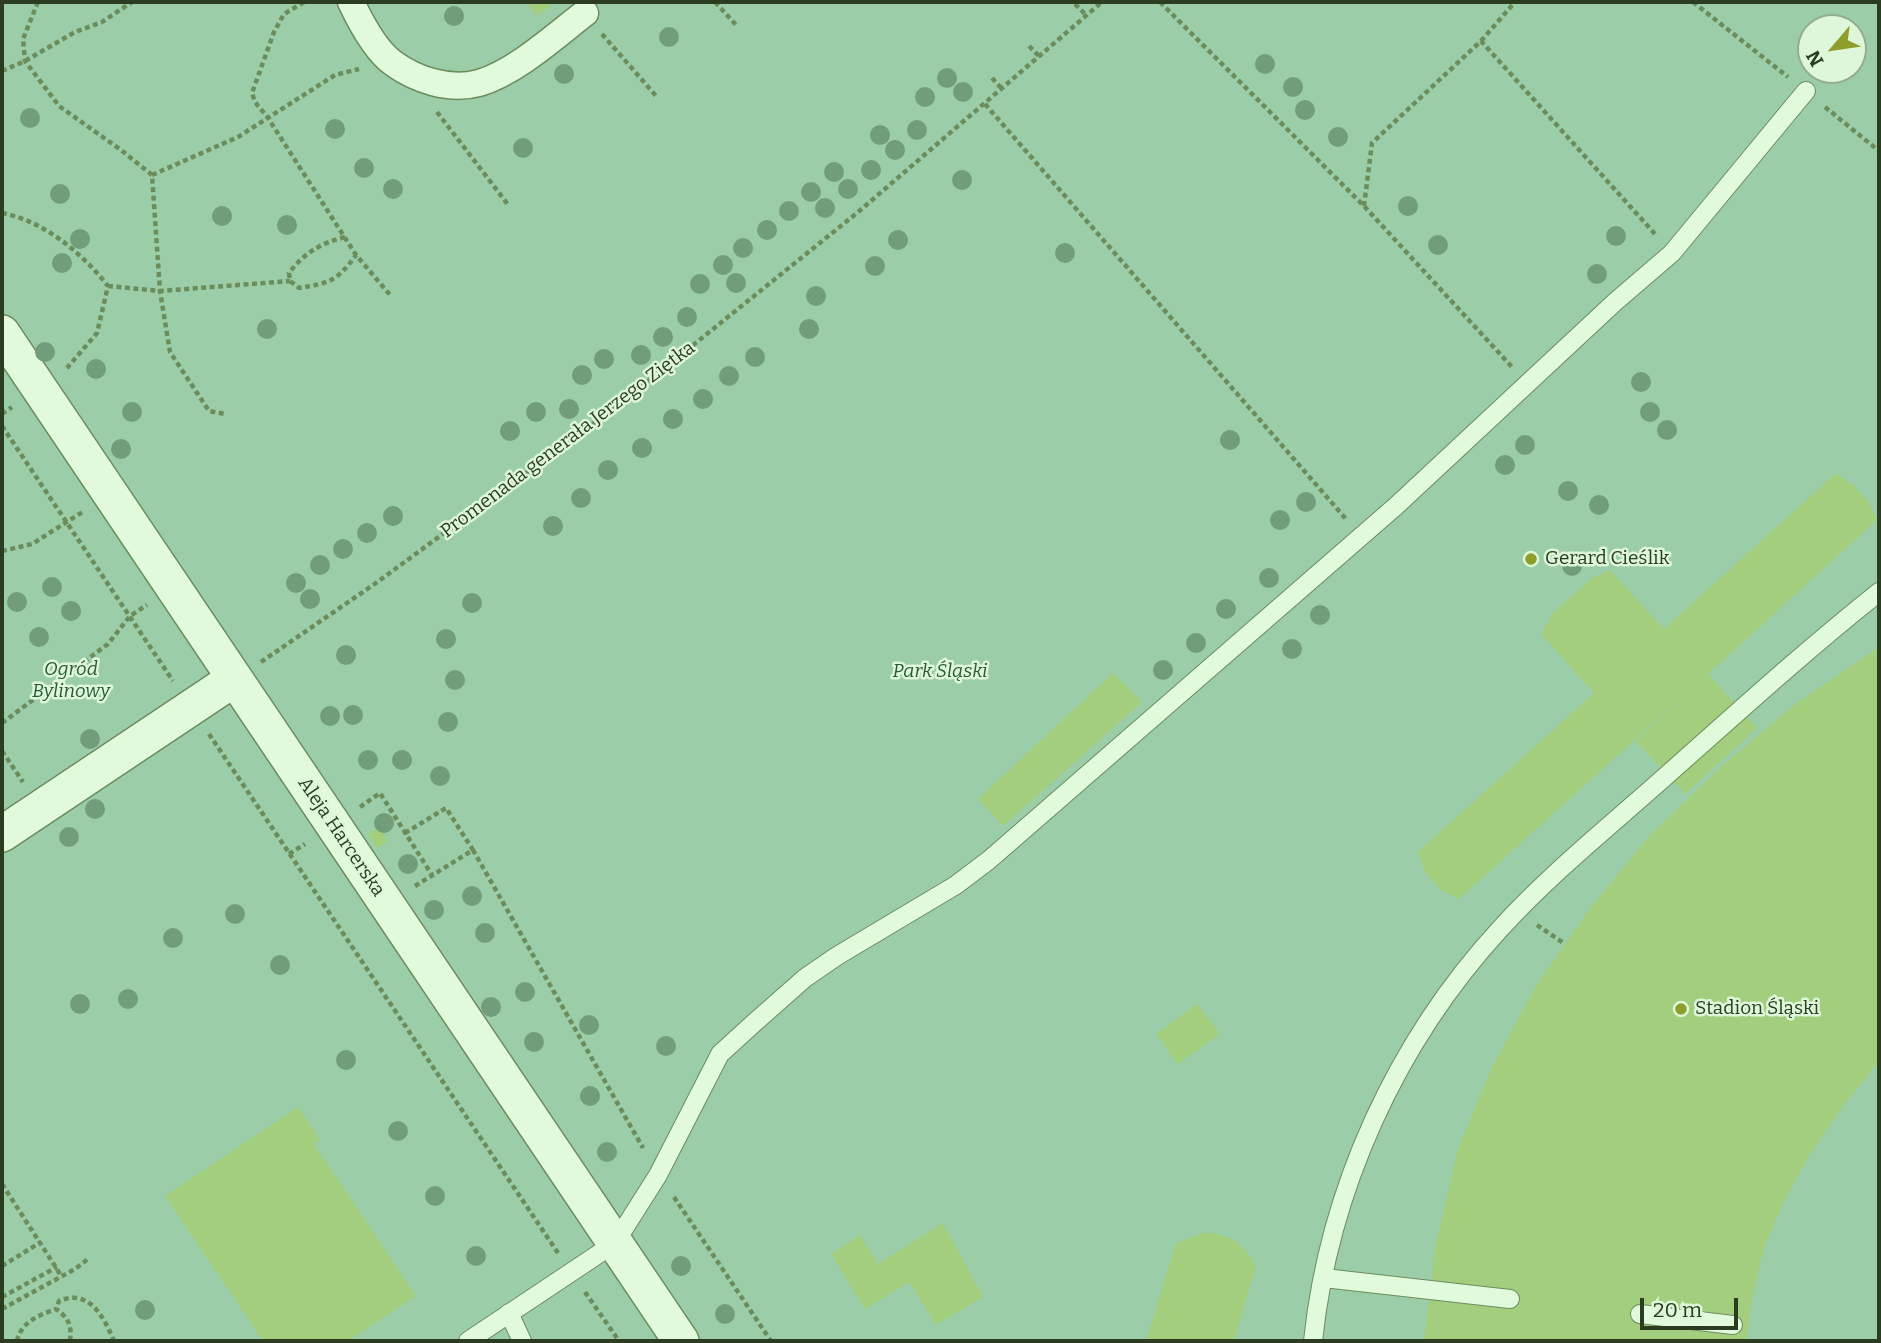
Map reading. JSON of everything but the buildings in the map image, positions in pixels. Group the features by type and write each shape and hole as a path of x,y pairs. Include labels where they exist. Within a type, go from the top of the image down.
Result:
{"street":[{"path":"351,2 362,25 391,62 420,79 450,86 477,83 506,71 586,13"},
{"name":"Aleja Harcerska","path":"2,333 681,1341"},
{"path":"2,834 234,679"}],"lane":[{"path":"468,1341 615,1243 659,1175 720,1054 805,978 956,885 989,860 1396,506 1527,383 1672,253 1805,91"},
{"path":"1313,1341 1338,1215 1381,1103 1443,1002 1475,958 1559,871 1826,633 1879,592"},
{"path":"1324,1278 1510,1299"},
{"path":"509,1313 522,1341"},
{"path":"1640,1314 1733,1325"}],"path":[{"path":"38,2 23,39 25,61 59,106 152,175 160,291 170,352 209,411 225,414"},
{"path":"2,71 75,32 102,22 132,2"},
{"path":"304,2 284,14 274,32 252,93 255,102 356,255 391,296"},
{"path":"715,2 738,27"},
{"name":"Promenada generała Jerzego Ziętka","path":"234,679 376,583 620,404 857,213 1102,2"},
{"path":"1160,2 1364,206 1527,383"},
{"path":"1364,206 1372,143 1481,41 1515,2"},
{"path":"1075,4 1087,16"},
{"path":"1481,41 1672,253"},
{"path":"609,43 657,97"},
{"path":"1029,46 1039,56"},
{"path":"152,175 238,137 335,75 391,62"},
{"path":"992,78 1002,89"},
{"path":"985,104 1360,535"},
{"path":"436,111 509,205"},
{"path":"2,213 18,216 51,233 91,264 108,286 160,291 290,281 299,288 327,283 344,271 356,255"},
{"path":"290,281 289,273 301,257 326,242 345,237"},
{"path":"39,389 53,381 77,358 97,333 108,286"},
{"path":"2,426 561,1256"},
{"path":"2,551 32,544 81,513"},
{"path":"2,723 108,644 130,616 144,607"},
{"path":"405,833 446,808 473,850 659,1175 771,1341"},
{"path":"432,875 473,850"},
{"path":"1518,911 1566,944"},
{"path":"2,1184 62,1277"},
{"path":"2,1266 41,1242"},
{"path":"2,1309 62,1277 88,1259"},
{"path":"2,1297 57,1267"},
{"path":"584,1290 618,1341"},
{"path":"17,1341 19,1333 30,1320 56,1309 59,1301 68,1297 81,1297 94,1305 114,1341"},
{"path":"56,1309 65,1315 70,1324 70,1341"}],"green space":[{"name":"Park Śląski","path":"2,2 1879,2 1879,1341 2,1341"}],"place":[{"name":"Gerard Cieślik","path":"1531,559"},
{"name":"Stadion Śląski","path":"1681,1009"}],"park label":[{"name":"Ogród Bylinowy","path":"71,681"}]}
